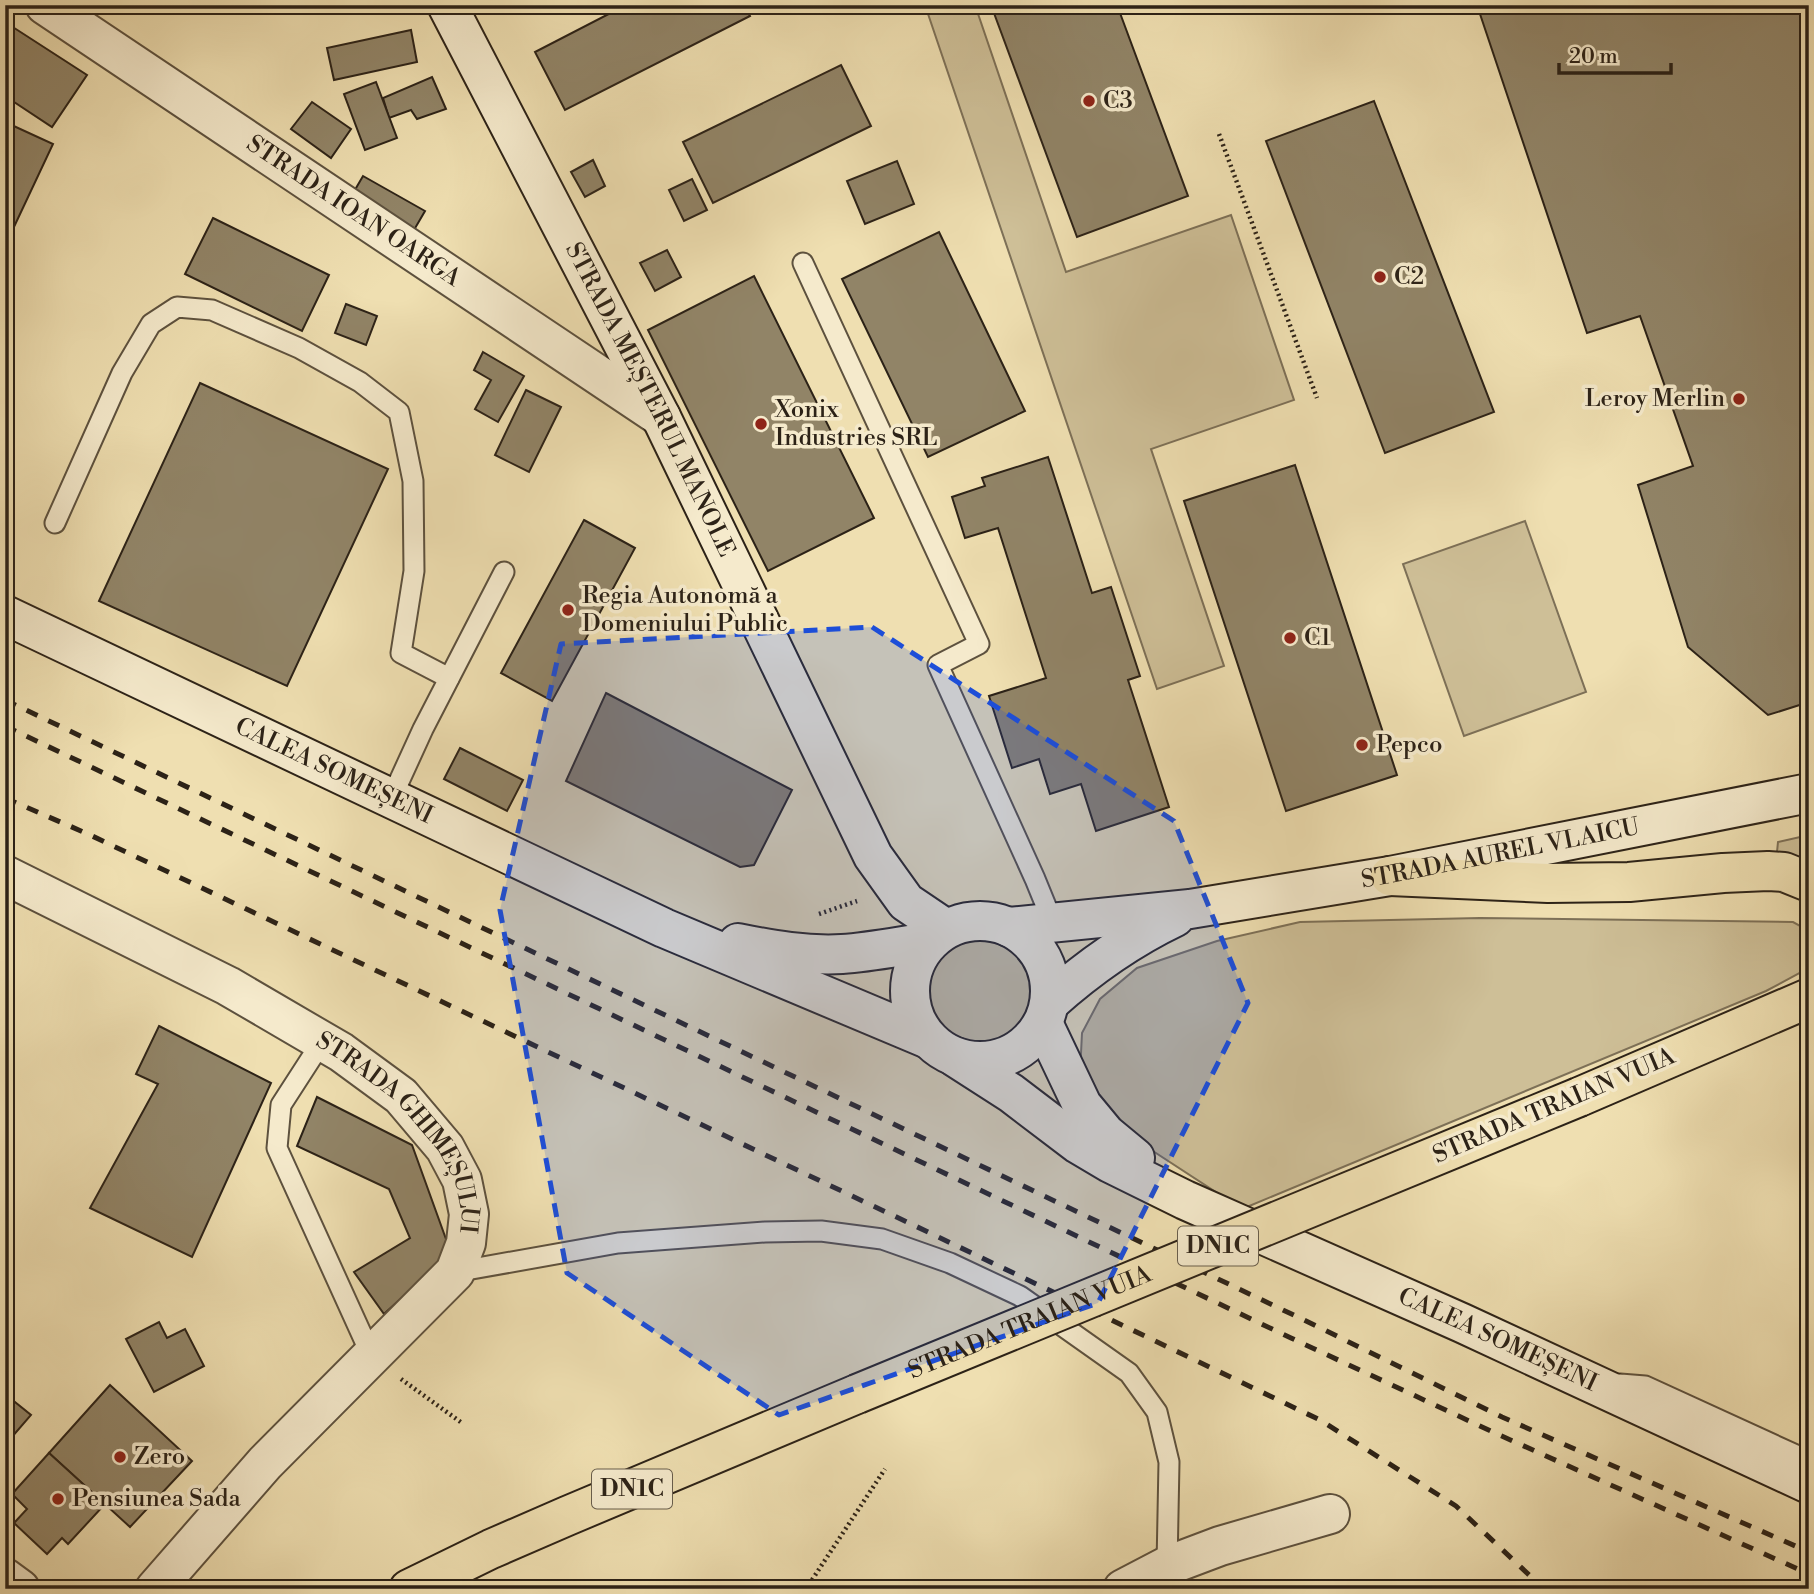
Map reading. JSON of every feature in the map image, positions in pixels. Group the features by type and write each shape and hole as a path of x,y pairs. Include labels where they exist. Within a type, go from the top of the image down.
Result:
{"main road":[{"name":"STRADA IOAN OARGA","path":"45,5 661,417"},
{"name":"STRADA MEȘTERUL MANOLE","path":"447,5 661,417 873,856 906,902 937,936"},
{"name":"CALEA SOMEȘENI","path":"5,615 664,928 942,1048 1011,1093 1087,1150 1185,1200 1462,1323 1809,1484"},
{"name":"STRADA AUREL VLAICU","path":"1009,927 1190,909 1390,876 1809,793"},
{"path":"1390,876 1548,883 1629,882 1768,871 1784,872 1809,882"},
{"name":"STRADA GHIMEȘULUI","path":"5,875 228,986 341,1052 401,1096 445,1148 462,1180 469,1214 466,1243 455,1272 265,1463 155,1589"},
{"name":"STRADA AUREL VLAICU","path":"1046,1012 1076,979 1118,948 1190,909"},
{"path":"988,921 1009,927 1028,939 1042,957 1050,979 1046,1012 1031,1040 1015,1052 996,1060 975,1062 942,1048 916,1022 910,1002 910,980 917,960 937,936 966,922 988,921"},
{"name":"CALEA SOMEȘENI","path":"664,928 761,948 810,954 841,954 937,936"},
{"name":"STRADA TRAIAN VUIA","path":"409,1589 504,1543 1579,1097 1809,998"},
{"name":"CALEA SOMEȘENI","path":"1046,1012 1071,1084 1088,1114 1106,1134 1185,1200"},
{"path":"1123,1589 1167,1566 1220,1546 1330,1514"},
{"path":"5,1578 20,1589"}],"lane":[{"path":"803,263 979,644 938,665 1053,923"},
{"path":"55,523 122,373 151,324 177,307 212,310 299,348 360,382 399,412 413,481 414,571 401,653 449,678"},
{"path":"391,799 504,572"},
{"path":"323,1040 281,1105 276,1148 372,1357"},
{"path":"455,1272 618,1243 765,1232 821,1231 882,1239 950,1263 1020,1296 1129,1373 1150,1402 1157,1412 1170,1462 1167,1566"},
{"path":"1585,1380 1645,1386 1809,1461"}],"path":[{"path":"1219,134 1317,398"},
{"path":"372,1357 462,1423"},
{"path":"806,1589 885,1469"}],"highlighted area":[{"path":"872,627 1174,821 1248,1003 1098,1303 779,1415 567,1273 500,910 561,644"}],"shaded area":[{"path":"925,5 975,5 1066,272 1231,215 1294,400 1151,449 1224,666 1157,689"},
{"path":"1525,521 1586,692 1464,736 1403,564"},
{"path":"1809,835 1809,869 1777,852 1778,842"},
{"path":"1480,918 1793,922 1809,934 1809,968 1766,991 1242,1209 1136,1140 1106,1113 1080,1074 1082,1033 1100,999 1137,968 1217,941 1300,922"},
{"path":"979,934 1001,939 1020,951 1032,970 1037,992 1032,1014 1020,1033 1001,1045 979,1050 957,1045 938,1033 926,1014 921,992 926,970 938,951 957,939"}],"building":[{"path":"626,5 744,5 750,16 565,110 535,52"},
{"name":"C3","path":"991,5 1117,5 1188,196 1077,237"},
{"name":"Leroy Merlin","path":"1477,5 1809,5 1809,702 1768,715 1688,647 1638,485 1693,466 1640,316 1587,333"},
{"path":"5,22 87,75 52,127 5,96"},
{"path":"411,30 417,62 334,80 327,48"},
{"path":"841,65 871,126 713,203 683,142"},
{"path":"432,77 446,109 417,119 411,110 389,118 383,98"},
{"path":"376,82 397,138 365,150 344,94"},
{"name":"C2","path":"1374,101 1494,412 1385,453 1266,141"},
{"path":"312,102 351,129 331,158 291,129"},
{"path":"5,122 53,144 5,246"},
{"path":"593,160 605,186 585,197 571,172"},
{"path":"897,161 914,204 865,224 847,181"},
{"path":"363,176 425,211 414,230 352,195"},
{"path":"692,179 707,210 684,221 669,190"},
{"path":"213,218 329,275 302,331 185,274"},
{"path":"939,232 1025,411 928,457 842,279"},
{"path":"667,250 681,277 655,291 640,263"},
{"name":"Xonix Industries SRL","path":"754,276 874,518 768,571 648,330"},
{"path":"346,304 377,316 366,345 335,333"},
{"path":"483,352 524,376 498,422 475,409 491,380 474,370"},
{"path":"200,383 388,469 287,686 99,601"},
{"path":"526,390 561,407 529,472 495,455"},
{"path":"1048,457 1092,593 1111,587 1140,676 1128,680 1169,807 1096,831 1081,784 1050,794 1039,759 1012,768 989,696 1046,678 998,528 965,538 952,497 985,486 982,478"},
{"name":"C1","path":"1295,465 1397,775 1286,811 1184,501"},
{"name":"Regia Autonomă a Domeniului Public","path":"584,520 635,548 552,701 501,673"},
{"path":"606,693 792,790 754,865 740,867 566,781"},
{"path":"460,748 523,780 507,811 444,779"},
{"path":"159,1026 271,1083 192,1257 90,1208 158,1084 136,1074"},
{"path":"317,1097 412,1145 451,1253 384,1314 354,1272 410,1238 389,1189 297,1146"},
{"path":"5,1311 13,1317 5,1327"},
{"path":"159,1322 167,1338 185,1329 204,1366 154,1392 126,1339"},
{"name":"Zero","path":"110,1385 192,1461 130,1527 49,1453"},
{"path":"5,1394 31,1415 5,1445"},
{"name":"Pensiunea Sada","path":"49,1453 105,1504 68,1544 62,1538 47,1554 14,1523 27,1509 12,1494"}],"railway":[{"path":"5,700 1502,1417 1809,1552"},
{"path":"5,726 1291,1338 1809,1574"},
{"path":"5,798 88,834 1320,1420 1456,1506 1544,1589"}],"place":[{"name":"C3","path":"1089,101"},
{"name":"C2","path":"1380,277"},
{"name":"Leroy Merlin","path":"1739,399"},
{"name":"Xonix Industries SRL","path":"761,424"},
{"name":"Regia Autonomă a Domeniului Public","path":"568,610"},
{"name":"C1","path":"1290,638"},
{"name":"Pepco","path":"1362,745"},
{"name":"Zero","path":"120,1457"},
{"name":"Pensiunea Sada","path":"58,1499"}]}
